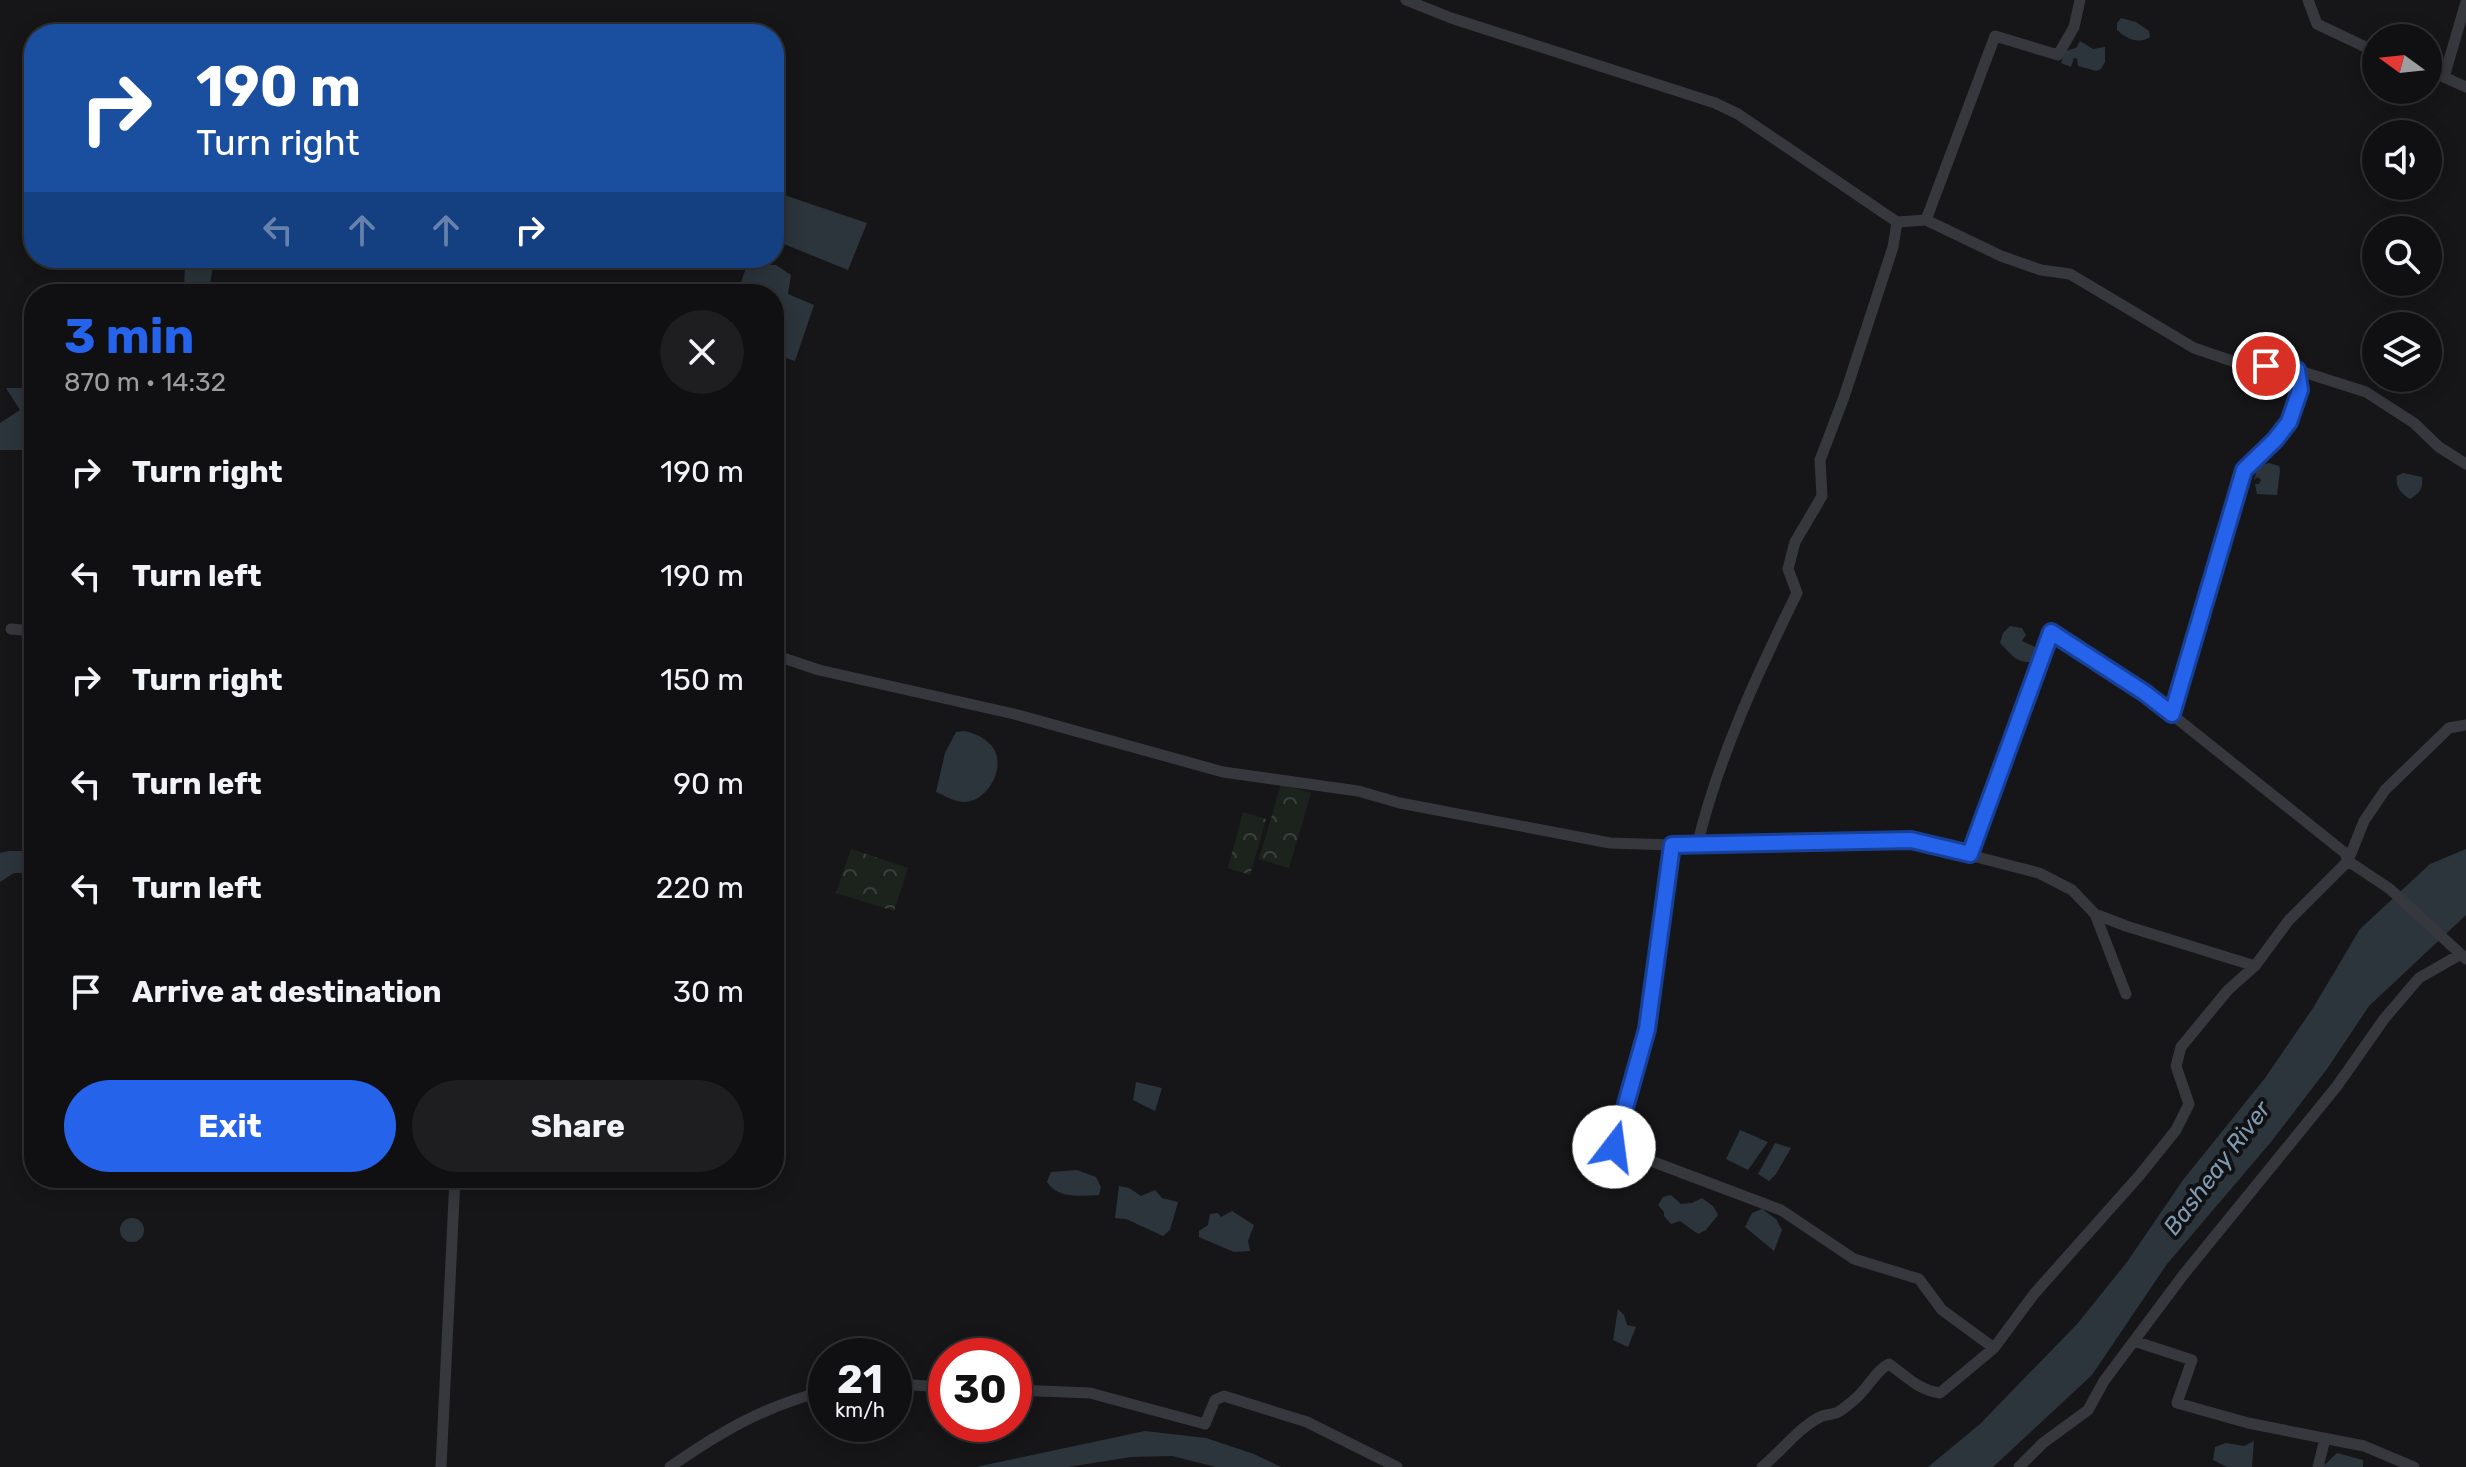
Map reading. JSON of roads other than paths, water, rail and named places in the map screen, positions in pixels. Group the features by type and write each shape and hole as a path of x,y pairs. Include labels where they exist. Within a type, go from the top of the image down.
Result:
{"street":[{"path":"1406,0 1464,23 1715,103 1738,114 1897,222 1926,220 2001,256 2041,270 2070,274 2194,348 2235,362 2297,370 2366,392 2414,423 2439,447 2466,464"},
{"path":"1926,220 1995,36 2058,55 2074,27 2080,0"},
{"path":"2308,0 2317,24 2362,45"},
{"path":"2466,2 2444,77 2466,87"},
{"path":"1698,842 1708,800 1797,593 1788,569 1795,542 1822,496 1820,460 1893,247 1897,222"},
{"path":"2172,714 2244,470 2289,422 2300,390 2297,370"},
{"path":"11,629 24,630"},
{"path":"1970,854 2051,632 2172,714 2345,853 2348,861 2390,889 2464,957 2419,978 2384,1019 2337,1086 2184,1274 2104,1381 2088,1410 2043,1443 2019,1467"},
{"path":"784,658 819,670 1014,714 1223,772 1358,791 1440,811 1610,843 1672,845 1698,842 1911,840 1970,854 2039,873 2072,890 2095,914 2126,994"},
{"path":"1762,1467 1783,1450 1795,1435 1821,1416 1837,1413 1856,1399 1883,1366 1889,1364 1927,1391 1940,1393 1994,1348 2034,1294 2176,1130 2189,1104 2176,1066 2181,1047 2228,990 2255,966 2289,920 2348,861 2364,821 2385,790 2449,728 2466,725"},
{"path":"1672,845 1647,1029 1614,1147 1781,1210 1854,1259 1919,1279 1942,1310 1994,1348"},
{"path":"2095,914 2255,966"},
{"path":"441,1467 455,1188"},
{"path":"2134,1341 2192,1360 2177,1403 2248,1423 2364,1446 2414,1467"},
{"path":"1032,1391 1090,1393 1205,1424 1215,1400 1224,1396 1307,1422 1397,1467"},
{"path":"670,1467 747,1417 808,1395"},
{"path":"2318,1467 2325,1439"}],"water":[{"path":"2121,18 2136,22 2149,31 2150,37 2132,40 2124,36 2117,30"},
{"path":"2080,41 2093,49 2105,47 2105,62 2101,69 2096,71 2078,66 2074,58 2071,67 2061,63 2065,51 2076,48"},
{"path":"784,195 867,223 848,270 784,244"},
{"path":"185,268 213,268 210,284 184,284"},
{"path":"746,268 780,268 791,275 788,294 814,305 795,361 784,356 784,284 740,284"},
{"path":"6,388 24,388 24,450 0,450 0,423 20,410"},
{"path":"2269,463 2279,466 2280,470 2277,495 2257,494 2255,484 2261,480 2258,477 2254,480 2258,466"},
{"path":"2403,473 2422,477 2420,490 2410,499 2397,484 2397,476"},
{"path":"2010,626 2022,628 2026,635 2022,641 2037,648 2032,657 2034,662 2018,660 2000,643 2003,633"},
{"path":"964,731 988,742 996,753 997,762 997,771 988,789 974,800 965,802 936,792 945,753 956,732"},
{"name":"Basheay River","path":"2466,849 2466,915 2369,1006 2327,1069 2271,1142 2167,1264 2092,1375 1993,1467 1928,1467 1980,1424 2078,1323 2127,1262 2183,1180 2265,1078 2313,1008 2360,929 2430,864"},
{"path":"24,851 24,876 22,873 14,873 0,882 0,853"},
{"path":"1136,1082 1162,1088 1155,1111 1133,1100"},
{"path":"1740,1130 1768,1142 1748,1170 1726,1159"},
{"path":"1775,1143 1791,1148 1769,1181 1758,1174"},
{"path":"1077,1170 1096,1177 1101,1187 1099,1195 1063,1194 1047,1182 1051,1172"},
{"path":"1119,1186 1141,1196 1155,1190 1162,1198 1178,1202 1170,1230 1163,1236 1126,1219 1115,1218"},
{"path":"1671,1195 1681,1204 1702,1198 1713,1206 1718,1215 1706,1230 1698,1234 1680,1221 1671,1224 1658,1205 1663,1197"},
{"path":"1762,1209 1776,1219 1782,1230 1774,1251 1745,1227 1752,1213"},
{"path":"1232,1211 1254,1225 1248,1241 1250,1251 1234,1252 1199,1237 1199,1231 1208,1225 1210,1214 1218,1213 1221,1217"},
{"path":"132,1218 140,1222 144,1230 140,1238 132,1242 124,1238 120,1230 124,1222"},
{"path":"1618,1309 1627,1325 1636,1327 1628,1347 1613,1340"},
{"path":"1145,1431 1206,1438 1281,1467 1216,1467 1172,1456 1131,1457 1068,1467 976,1467"},
{"path":"2254,1441 2252,1467 2227,1467 2213,1460 2215,1447 2226,1443 2244,1446"},
{"path":"2337,1453 2363,1460 2363,1467 2322,1467"}]}
